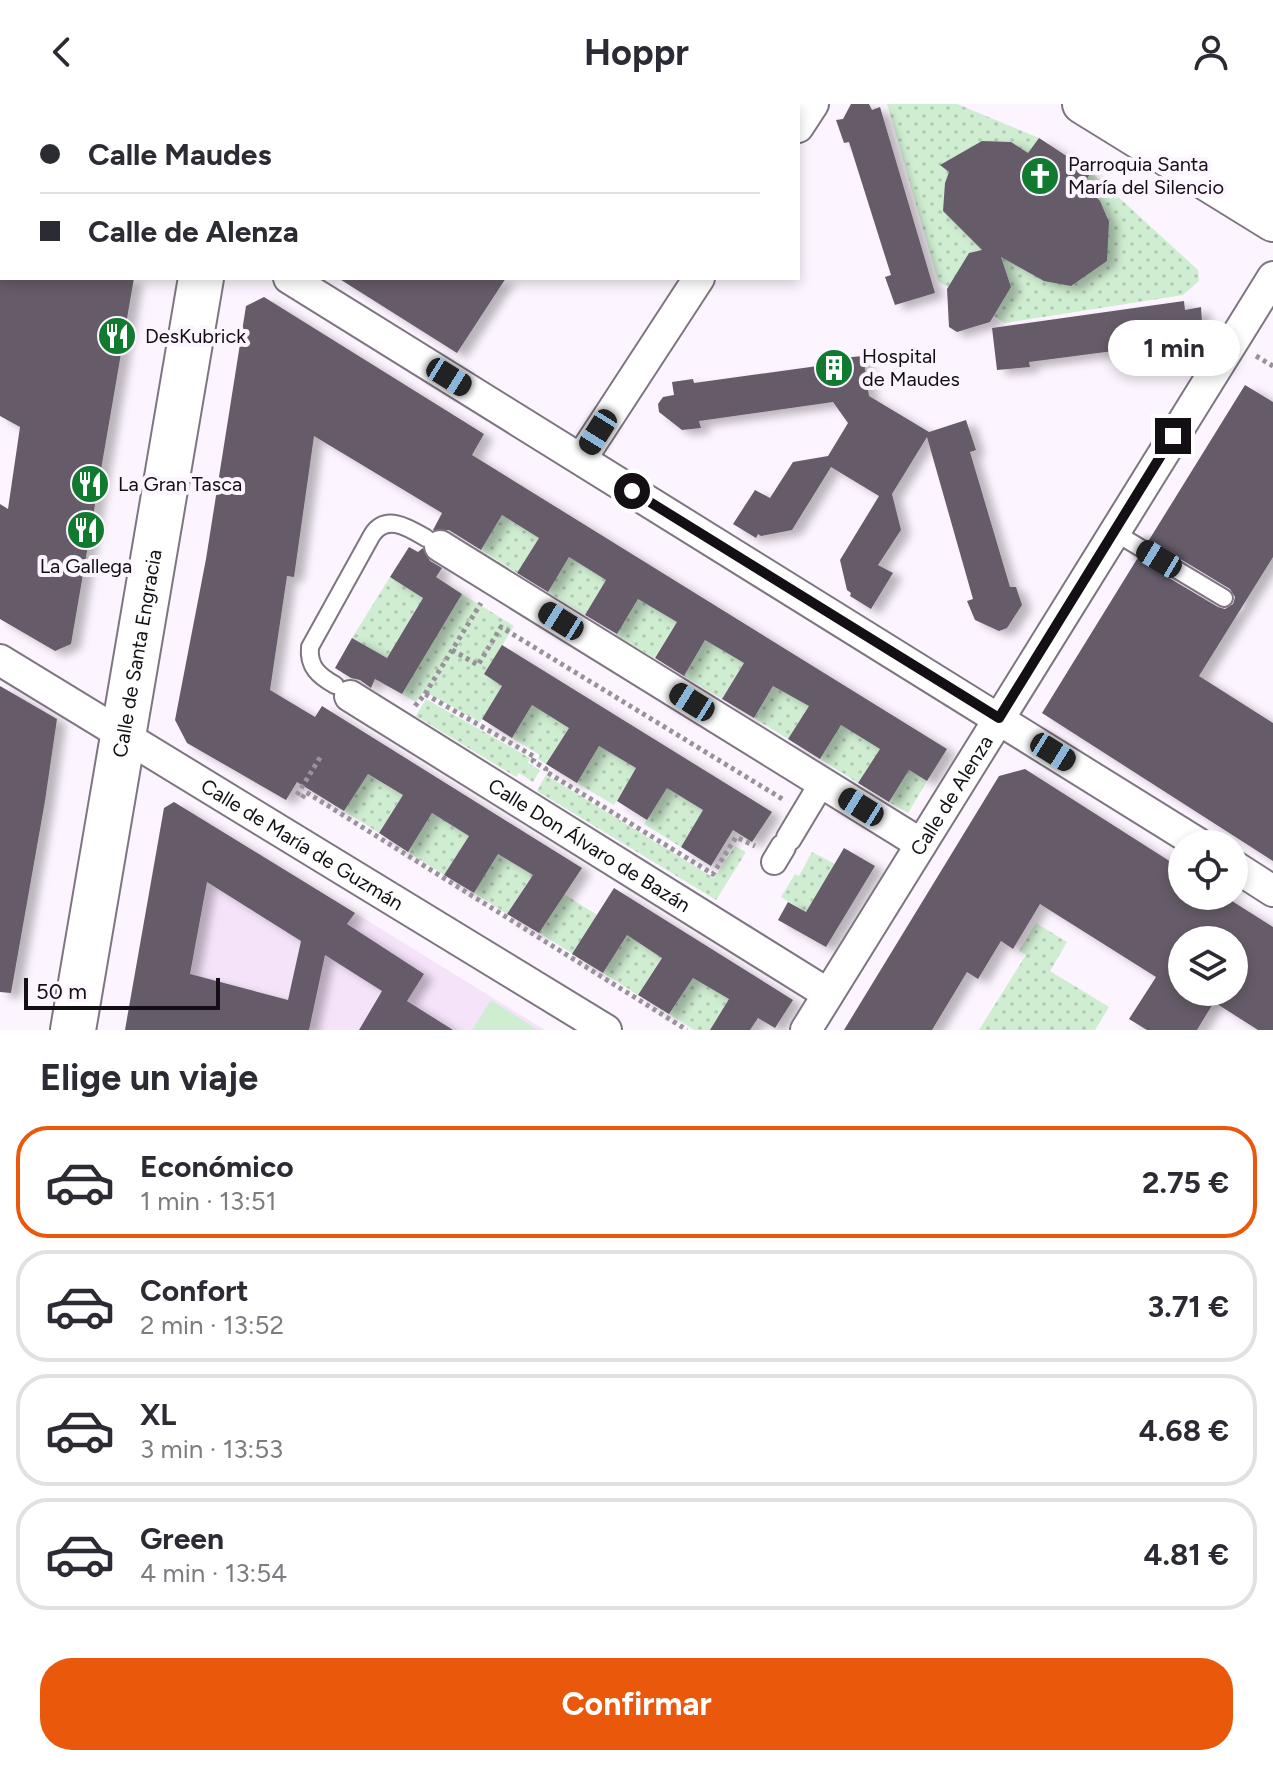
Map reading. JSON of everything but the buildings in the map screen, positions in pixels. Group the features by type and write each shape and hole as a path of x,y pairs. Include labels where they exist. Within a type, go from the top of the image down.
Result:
{"main road":[{"path":"1129,104 1273,195"},
{"path":"1189,104 1273,155"},
{"name":"Calle de Santa Engracia","path":"73,1030 201,280"}],"street":[{"path":"800,124 813,104"},
{"path":"1082,104 1273,222"},
{"path":"1240,104 1273,125"},
{"name":"Calle de Alenza","path":"806,1030 1273,277"},
{"path":"292,280 1177,830"},
{"path":"581,459 698,280"},
{"path":"433,542 921,844"},
{"name":"Calle de María de Guzmán","path":"0,660 606,1030"},
{"name":"Calle Don Álvaro de Bazán","path":"342,691 828,994"},
{"path":"782,849 822,783"},
{"path":"1248,875 1273,891"}],"lane":[{"path":"1061,104 1273,235"},
{"path":"1265,104 1273,109"},
{"path":"342,691 314,669 309,659 310,647 374,531 388,523 404,527 433,542"},
{"path":"1114,532 1224,598"}],"path":[{"path":"1255,355 1273,366"},
{"path":"414,706 417,707 481,602 494,610"},
{"path":"452,650 478,665 501,627 805,812"},
{"path":"425,694 535,757 533,761 545,771 713,874 736,837 754,848 759,840"},
{"path":"321,756 300,796 306,792 687,1030"}],"shaded area":[{"path":"174,802 545,1030 125,1030 164,808"}],"green space":[{"path":"887,104 957,104 1039,138 1091,172 1198,270 1199,281 1183,295 1005,323 938,281"},
{"path":"502,515 539,538 517,573 481,550"},
{"path":"569,557 606,580 585,615 547,592"},
{"path":"390,577 423,598 387,658 352,638"},
{"path":"462,594 514,626 484,674 502,686 480,722 424,691 416,702 402,694"},
{"path":"638,599 677,622 654,658 616,635"},
{"path":"705,640 744,663 722,699 684,676"},
{"path":"774,685 809,706 788,739 754,718"},
{"path":"426,699 530,758 528,763 540,770 533,782 519,773 516,777 416,716"},
{"path":"532,705 569,728 546,764 538,759 540,755 512,738"},
{"path":"841,725 880,749 858,783 820,759"},
{"path":"599,746 636,768 614,805 577,783"},
{"path":"909,770 927,781 908,813 889,802"},
{"path":"368,774 403,795 379,833 344,811"},
{"path":"546,775 714,878 735,846 746,852 716,900 537,791"},
{"path":"667,788 703,810 681,847 644,824"},
{"path":"432,813 469,836 444,875 408,852"},
{"path":"812,852 835,864 806,912 781,897 795,874 799,876"},
{"path":"498,854 533,875 507,914 474,893"},
{"path":"564,894 597,915 573,954 539,933"},
{"path":"1036,923 1067,942 1050,971 1109,1007 1095,1030 979,1030 1026,955 1019,951"},
{"path":"627,935 662,957 638,995 603,973"},
{"path":"693,978 729,999 710,1030 694,1030 669,1014"},
{"path":"491,1000 538,1030 472,1030"}],"place":[{"name":"Parroquia Santa María del Silencio","path":"1040,176"},
{"name":"DesKubrick","path":"117,336"},
{"name":"Hospital de Maudes","path":"834,368"},
{"name":"La Gran Tasca","path":"90,484"},
{"name":"La Gallega","path":"86,530"}],"route":[{"path":"632,491 999,718 1173,436"}]}
